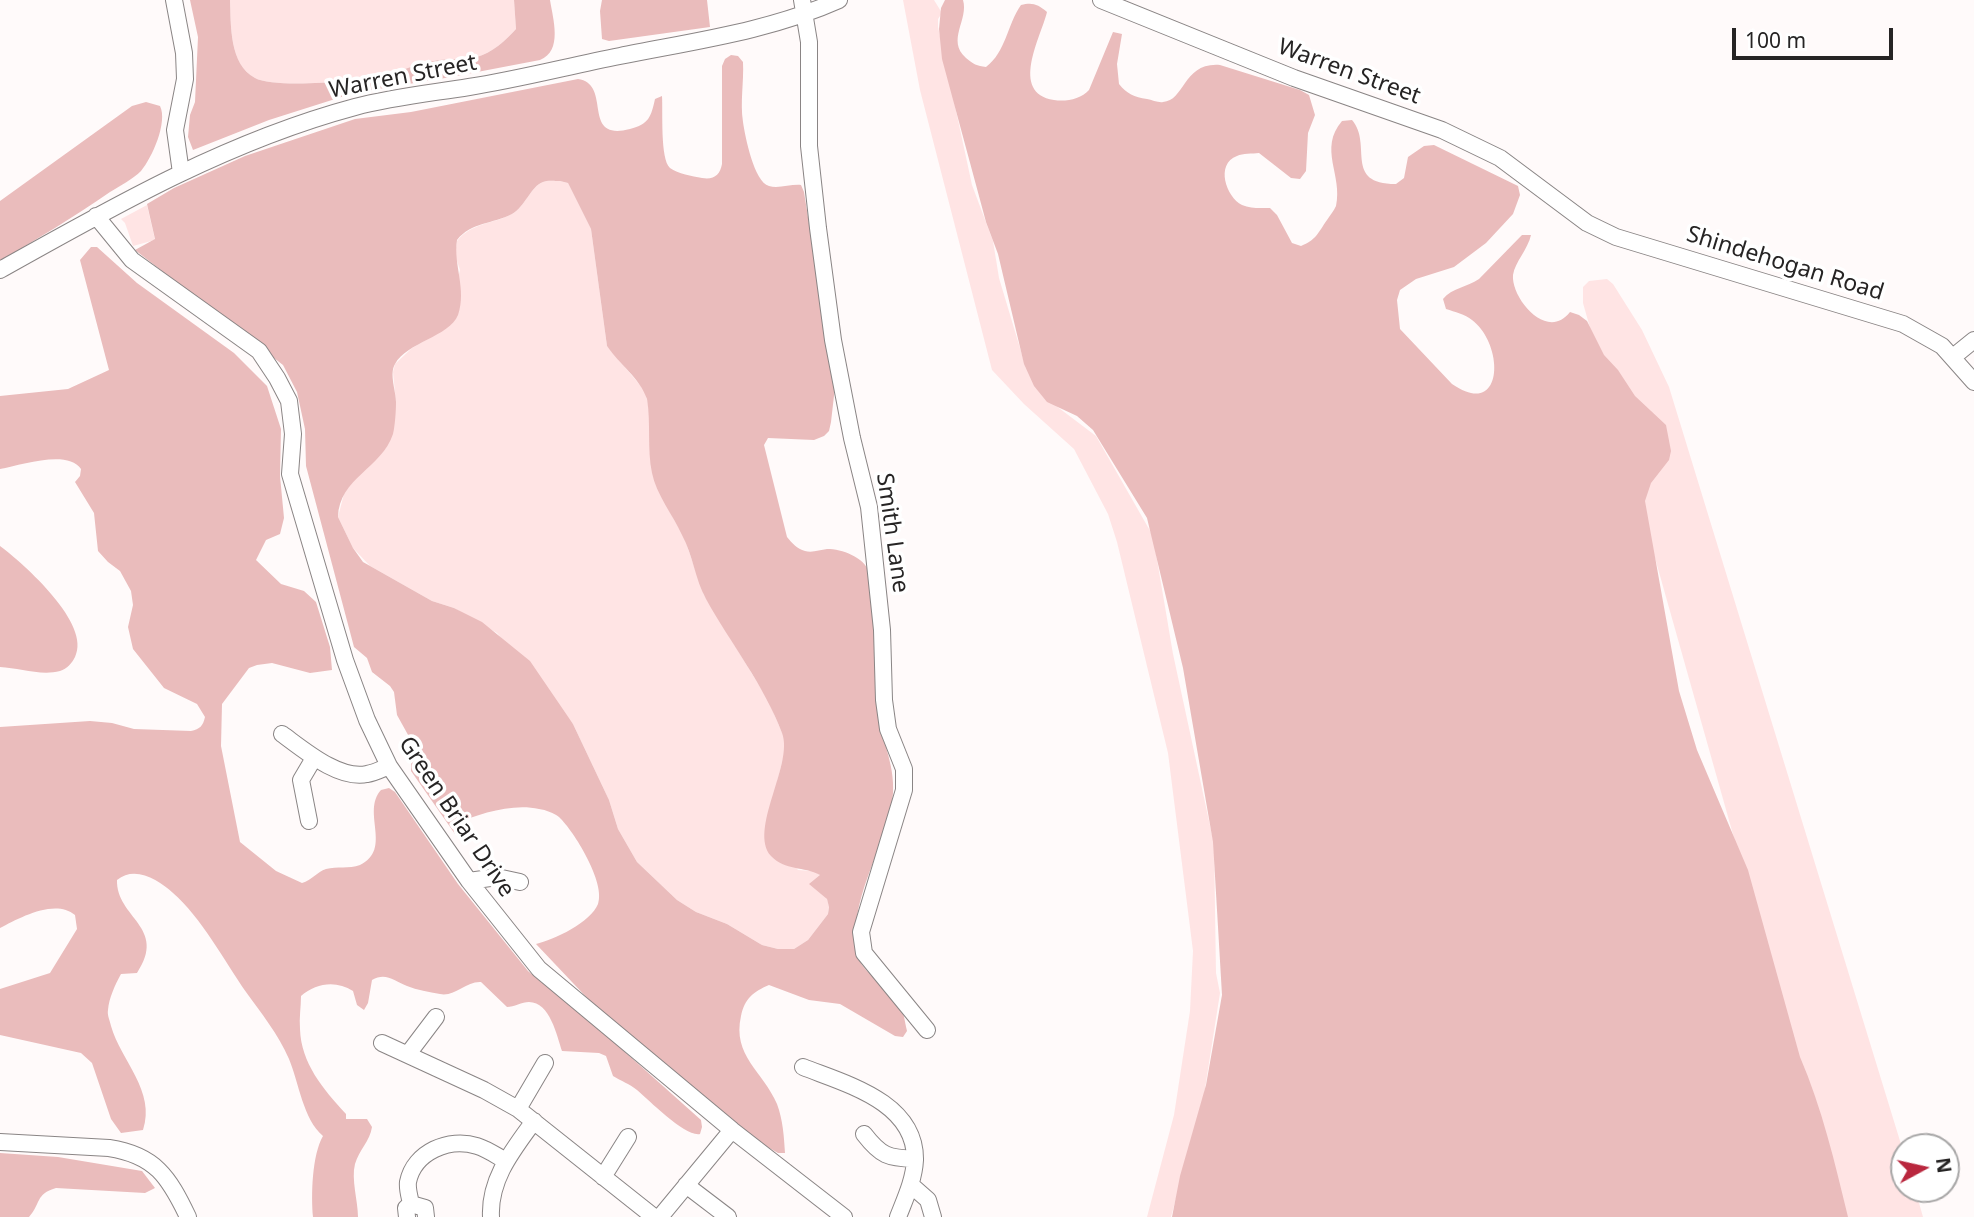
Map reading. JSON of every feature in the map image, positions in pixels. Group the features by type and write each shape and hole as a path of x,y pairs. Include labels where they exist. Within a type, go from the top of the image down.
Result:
{"street":[{"path":"174,0 184,53 185,79 175,130 181,173"},
{"name":"Warren Street","path":"0,270 96,216 181,173 229,150 303,122 358,106 501,82 572,65 744,32 804,8 839,0"},
{"name":"Warren Street","path":"1101,0 1294,78 1442,130 1500,158 1569,211"},
{"name":"Smith Lane","path":"804,8 809,42 809,145 818,228 836,352 852,438 869,507 882,630 884,700 888,729 904,769 904,790 862,932 864,953 927,1030"},
{"name":"Shindehogan Road","path":"1569,211 1616,237 1903,324 1933,339 1954,356 1974,382"},
{"name":"Green Briar Drive","path":"96,216 132,260 259,351 277,378 289,401 293,434 290,474 345,660 367,720 388,766 469,881 540,969 732,1130 844,1217"},
{"path":"1954,356 1974,340"},
{"path":"282,734 314,758 341,771 366,775 388,766"},
{"path":"310,821 301,780 314,758"},
{"path":"469,881 497,877 520,882"},
{"path":"408,1054 436,1017"},
{"path":"382,1043 484,1090 518,1110 657,1217 732,1130"},
{"path":"518,1110 545,1063"},
{"path":"803,1067 856,1088 890,1106 909,1133 915,1159 911,1185 898,1217"},
{"path":"491,1217 491,1201 497,1178 534,1121"},
{"path":"864,1134 877,1152 894,1158 915,1159"},
{"path":"603,1177 628,1137"},
{"path":"0,1142 127,1150 144,1157 170,1182 188,1217"},
{"path":"426,1217 425,1208 409,1211 408,1183 419,1160 431,1150 443,1146 477,1146 506,1161"},
{"path":"686,1185 728,1217"},
{"path":"911,1185 928,1200 933,1217"}],"shaded area":[{"path":"190,0 230,0 233,43 240,63 255,78 280,83 337,82 371,78 428,62 483,55 498,46 516,29 514,0 550,0 555,34 552,50 540,60 354,93 269,120 193,150 188,137 190,115 195,102 198,37"},
{"path":"230,0 514,0 516,29 503,42 477,57 428,62 371,78 337,82 280,83 255,78 240,63 233,43"},
{"path":"602,0 707,0 710,27 609,41 602,39"},
{"path":"903,0 934,0 942,13 938,19 938,27 972,185 993,241 999,278 1026,368 1047,399 1096,436 1153,536 1173,654 1214,844 1216,973 1220,993 1204,1095 1171,1217 1147,1217 1174,1115 1190,1011 1193,951 1168,753 1108,514 1074,449 1024,404 992,370 920,90"},
{"path":"945,0 963,0 958,37 960,51 968,60 986,67 998,54 1021,5 1035,4 1047,12 1031,63 1030,76 1033,87 1041,95 1054,100 1073,99 1089,90 1113,32 1122,34 1117,64 1119,84 1128,93 1138,97 1160,102 1170,100 1199,69 1220,65 1309,95 1315,115 1308,133 1306,171 1300,179 1291,178 1259,153 1245,154 1230,160 1225,173 1228,188 1236,201 1249,207 1270,208 1277,215 1292,243 1301,246 1316,236 1336,206 1337,184 1331,152 1335,131 1342,121 1352,120 1358,130 1364,170 1380,182 1396,184 1404,178 1408,157 1424,146 1434,145 1518,186 1520,195 1513,214 1486,243 1454,267 1416,279 1400,290 1397,300 1400,329 1452,384 1469,393 1482,393 1490,386 1494,375 1490,346 1483,331 1472,320 1446,309 1443,299 1451,292 1479,279 1522,235 1531,235 1513,275 1518,295 1524,305 1541,320 1561,320 1570,312 1587,321 1604,355 1618,370 1635,396 1666,425 1671,451 1669,460 1651,483 1645,501 1679,691 1697,750 1748,870 1800,1057 1827,1136 1848,1217 1172,1217 1180,1176 1206,1085 1222,995 1213,842 1183,668 1147,518 1093,430 1077,416 1047,402 1034,386 1024,364 998,254 986,222 942,59 939,29 941,8"},
{"path":"731,55 738,56 743,62 743,122 751,158 759,176 769,186 801,185 804,192 835,387 831,422 829,431 814,440 768,438 764,445 787,537 805,551 833,549 846,552 862,562 869,572 875,625 877,710 890,761 893,793 883,834 862,896 856,937 861,964 896,995 907,1031 903,1037 895,1036 840,1004 809,1000 769,985 750,996 741,1016 741,1042 750,1063 777,1104 785,1153 778,1153 764,1145 688,1085 590,1001 536,944 580,924 598,904 599,895 593,871 580,845 559,817 539,809 507,808 454,824 455,834 411,771 412,742 397,715 394,692 372,672 367,658 354,647 306,466 305,429 297,392 283,365 135,250 155,239 147,204 174,188 245,156 355,119 411,112 578,79 588,83 594,91 601,120 606,127 615,131 641,125 650,115 655,99 662,96 663,145 670,168 690,176 713,177 718,174 722,164 722,66 725,59","holes":["549,181 568,183 591,229 607,346 639,384 647,399 651,464 657,489 686,543 706,599 757,681 782,733 782,762 768,814 765,845 776,861 820,875 809,884 827,899 829,907 828,914 808,940 794,949 762,945 727,924 696,912 677,900 637,862 618,829 609,800 573,724 530,661 482,622 432,601 363,562 338,517 345,492 380,456 393,434 396,406 393,378 395,364 409,350 446,329 458,315 461,286 457,240 469,230 512,214 539,184"]},
{"path":"146,102 160,106 162,121 154,149 141,171 0,261 0,201 132,106"},
{"path":"560,181 568,183 591,229 607,346 645,391 665,503 684,537 704,595 768,700 784,737 784,754 765,831 798,870 813,871 820,875 829,906 828,914 808,940 794,949 762,945 727,924 696,912 677,900 637,862 618,829 609,800 573,724 497,633 370,566 353,548 338,517 345,490 356,478 396,403 393,372 395,364 412,348 445,329 460,270 455,255 457,241 476,227 512,214 539,184"},
{"path":"147,205 155,240 133,246 121,219"},
{"path":"91,247 97,247 137,283 234,353 267,386 281,429 280,476 284,518 280,534 266,540 256,560 281,584 304,591 316,602 330,647 332,670 310,673 272,663 257,665 249,668 222,704 221,746 240,842 276,871 302,883 326,869 360,865 370,858 374,850 376,799 381,790 389,788 395,792 458,884 528,971 607,1036 701,1120 700,1134 677,1124 634,1088 613,1076 606,1056 599,1053 562,1051 552,1021 536,1003 526,1002 507,1007 481,982 445,994 415,989 382,977 372,980 364,1010 357,1005 353,991 340,985 326,984 301,996 300,1025 304,1053 315,1075 346,1114 346,1119 367,1119 372,1127 354,1170 358,1217 313,1217 314,1164 323,1136 306,1110 285,1050 193,914 167,888 154,879 139,874 131,874 117,880 124,904 144,933 147,944 145,957 137,973 121,974 111,996 108,1012 116,1039 136,1076 145,1102 143,1130 121,1133 111,1119 92,1063 81,1053 0,1035 0,989 50,973 77,929 75,915 58,908 37,911 0,928 0,727 90,721 134,729 191,731 201,727 205,717 197,704 164,688 133,649 128,627 133,605 131,591 120,571 98,551 94,513 75,482 81,469 75,463 55,459 0,469 0,396 68,389 109,370 80,260"},
{"path":"1607,279 1613,284 1642,330 1669,387 1898,1133 1890,1133 1890,1203 1919,1203 1923,1217 1841,1217 1583,303 1583,287 1589,281"},
{"path":"0,546 39,580 65,612 74,628 78,643 75,657 63,670 45,673 0,667"},
{"path":"0,1153 58,1157 142,1171 155,1188 145,1193 56,1188 41,1196 29,1217 0,1217"}]}
